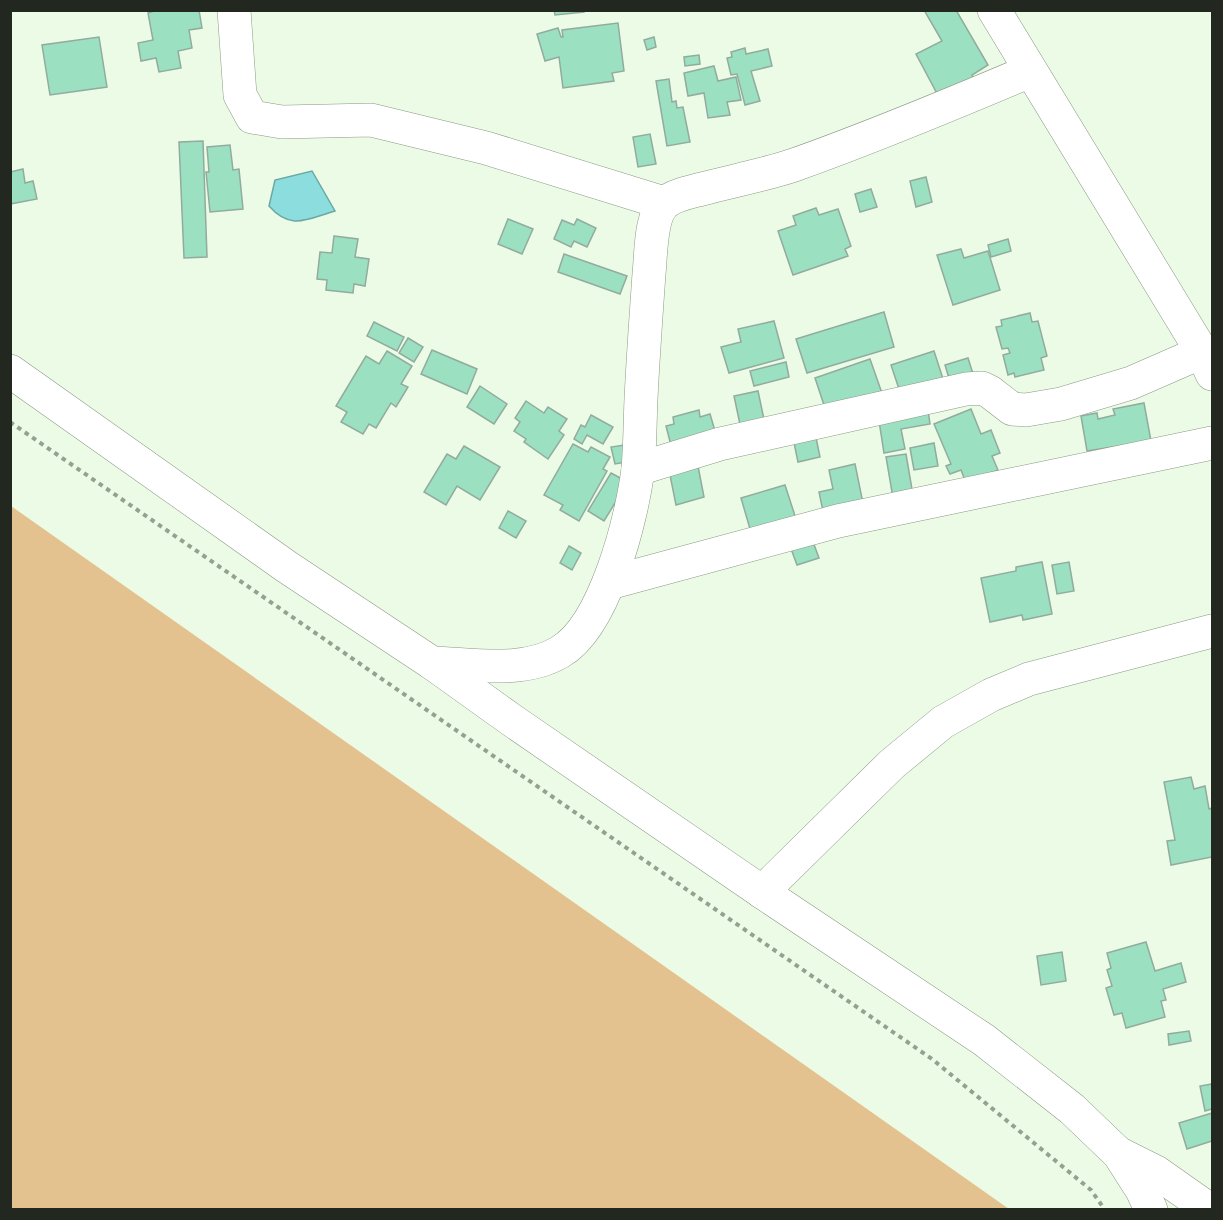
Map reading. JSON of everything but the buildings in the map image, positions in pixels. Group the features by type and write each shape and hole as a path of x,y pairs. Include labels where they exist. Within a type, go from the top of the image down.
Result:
{"street":[{"path":"234,10 240,95 252,117 282,122 371,120 486,148 664,203"},
{"path":"638,469 720,444 966,389 982,388 1012,409 1026,410 1061,404 1207,363 994,10"},
{"path":"432,663 510,666 538,662 561,652 579,635 594,615 609,583 626,526 638,469 644,337 653,236 656,217 664,203 686,193 791,166 1030,71"},
{"path":"10,371 286,567 432,663 762,892 984,1040 1072,1109 1119,1154 1142,1190 1150,1209"},
{"path":"609,583 838,521 1212,443"},
{"path":"762,892 892,764 943,722 991,694 1029,679 1212,631"},
{"path":"1119,1154 1203,1193"}],"path":[{"path":"10,422 933,1059 1090,1190 1105,1209"}],"shaded area":[{"path":"11,506 1009,1209 11,1209"}],"water":[{"path":"312,171 335,211 308,220 292,221 277,214 269,206 275,180"}]}
